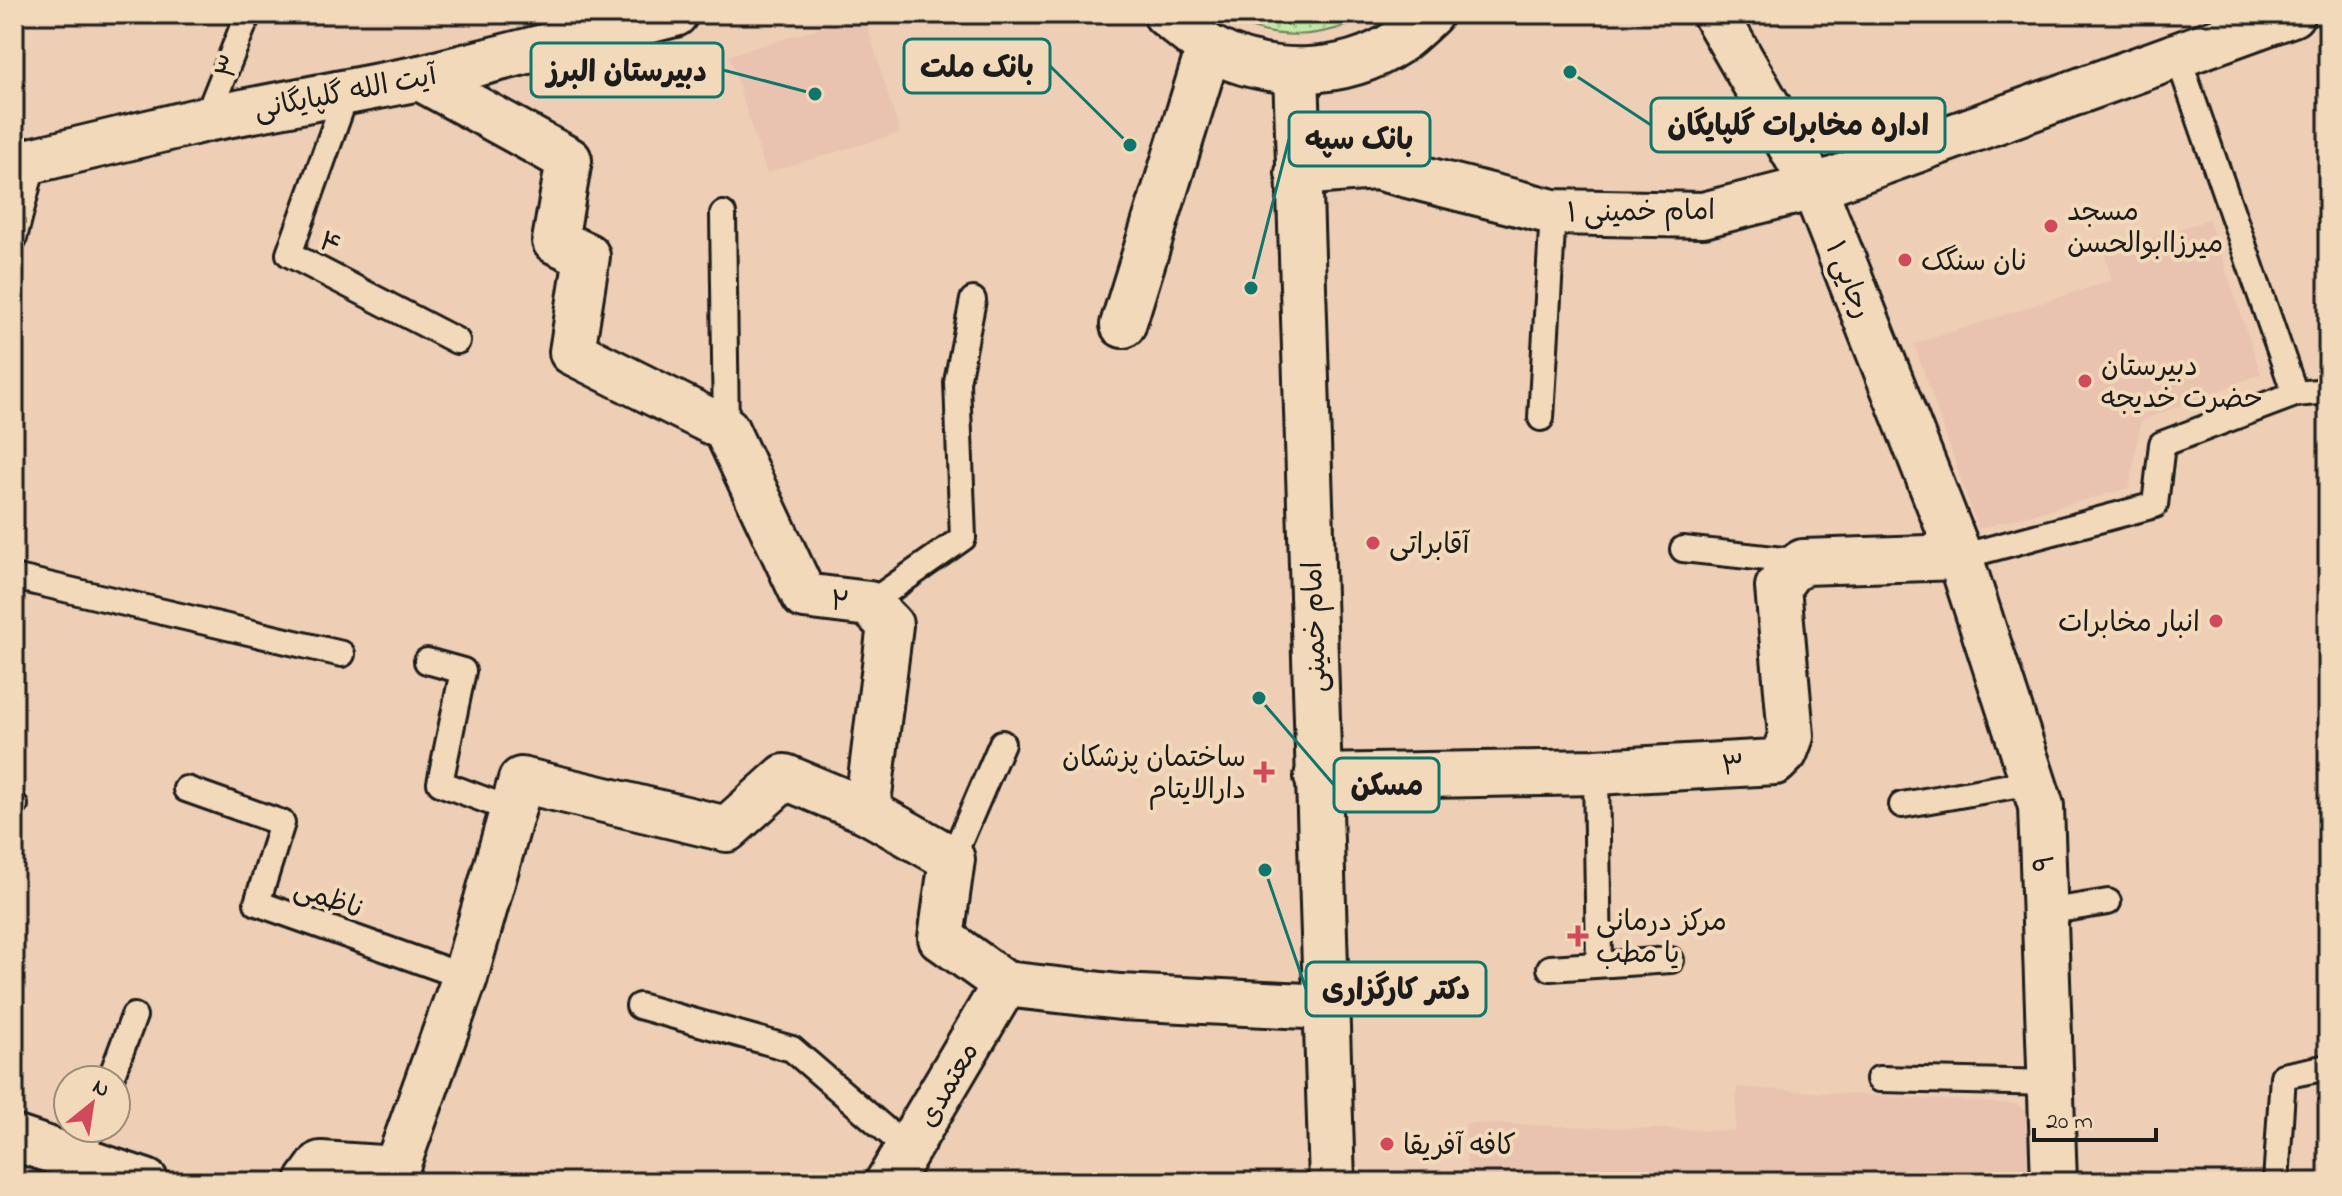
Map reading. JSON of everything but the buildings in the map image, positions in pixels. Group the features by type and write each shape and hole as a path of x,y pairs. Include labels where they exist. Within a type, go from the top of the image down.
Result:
{"street":[{"name":"آیت الله گلپایگانی","path":"24,162 206,119 420,78 675,14"},
{"path":"1166,14 1209,48 1251,65 1296,71 1349,65 1397,43 1430,14"},
{"name":"رجایی ۱","path":"1715,14 1814,187 1960,557"},
{"name":"امام خمینی ۱","path":"1298,173 1376,167 1553,212 1703,215 1814,187 2278,16"},
{"path":"1123,325 1209,48"},
{"name":"امام خمینی","path":"1296,71 1298,173 1323,563 1317,777 1332,1182"},
{"path":"420,78 569,160 555,241 587,256 572,352 726,429"},
{"name":"۲","path":"726,429 804,596 869,604 890,625 867,811"},
{"path":"1803,562 1960,557"},
{"name":"۹","path":"1960,557 2041,806 2054,1182"},
{"name":"۳","path":"1317,777 1596,772 1775,762 1785,752 1791,736 1778,587 1789,572 1803,562"},
{"path":"308,1182 321,1164 396,1169 465,977 521,780 727,829 785,777 867,811 952,859 941,938 1005,984 1120,997 1327,1007"},
{"name":"معتمدی","path":"898,1166 1005,984"},
{"path":"14,1138 52,1141"},
{"path":"86,1144 146,1182"}],"lane":[{"name":"۳","path":"206,119 248,14"},
{"path":"2177,54 2295,394"},
{"name":"۴","path":"347,92 289,254 457,341"},
{"path":"14,238 24,162"},
{"path":"1541,418 1553,212"},
{"path":"723,214 726,429"},
{"path":"869,604 963,538 957,382 973,300"},
{"path":"1960,557 2155,505 2162,444 2295,394 2328,391"},
{"path":"1683,549 1803,562"},
{"path":"14,577 342,654"},
{"path":"427,661 463,671 440,783 512,810"},
{"path":"952,859 1002,743"},
{"path":"1596,772 1599,964"},
{"path":"1902,805 2033,782"},
{"name":"ناظمی","path":"186,789 282,823 257,903 465,977"},
{"path":"2045,912 2108,902"},
{"path":"1550,968 1671,960"},
{"path":"639,1006 792,1049 898,1166"},
{"path":"116,1064 134,1016"},
{"path":"2276,1182 2283,1076 2328,1067"},
{"path":"1879,1079 2052,1083"}],"shaded area":[{"path":"864,15 900,133 766,173 729,55"},
{"name":"دبیرستان حضرت خدیجه","path":"2209,219 2261,374 2141,421 2129,488 1978,529 1914,344 2112,280 2104,254"},
{"path":"1737,1087 2016,1104 2038,1119 2038,1182 1468,1182 1465,1123 1735,1131"}],"green space":[{"path":"1224,14 1374,14 1337,28 1299,35 1261,30"}],"place":[{"name":"اداره مخابرات گلپایگان","path":"1570,72"},
{"name":"دبیرستان البرز","path":"815,94"},
{"name":"بانک ملت","path":"1130,145"},
{"name":"مسجد میرزاابوالحسن","path":"2051,226"},
{"name":"نان سنگک","path":"1905,260"},
{"name":"بانک سپه","path":"1251,288"},
{"name":"دبیرستان حضرت خدیجه","path":"2085,381"},
{"name":"آقابراتی","path":"1373,543"},
{"name":"انبار مخابرات","path":"2216,621"},
{"name":"مسکن","path":"1259,698"},
{"name":"ساختمان پزشکان دارالایتام","path":"1264,772"},
{"name":"دکتر کارگزاری","path":"1265,870"},
{"name":"مرکز درمانی یا مطب","path":"1578,936"},
{"name":"کافه آفریقا","path":"1387,1144"}]}
